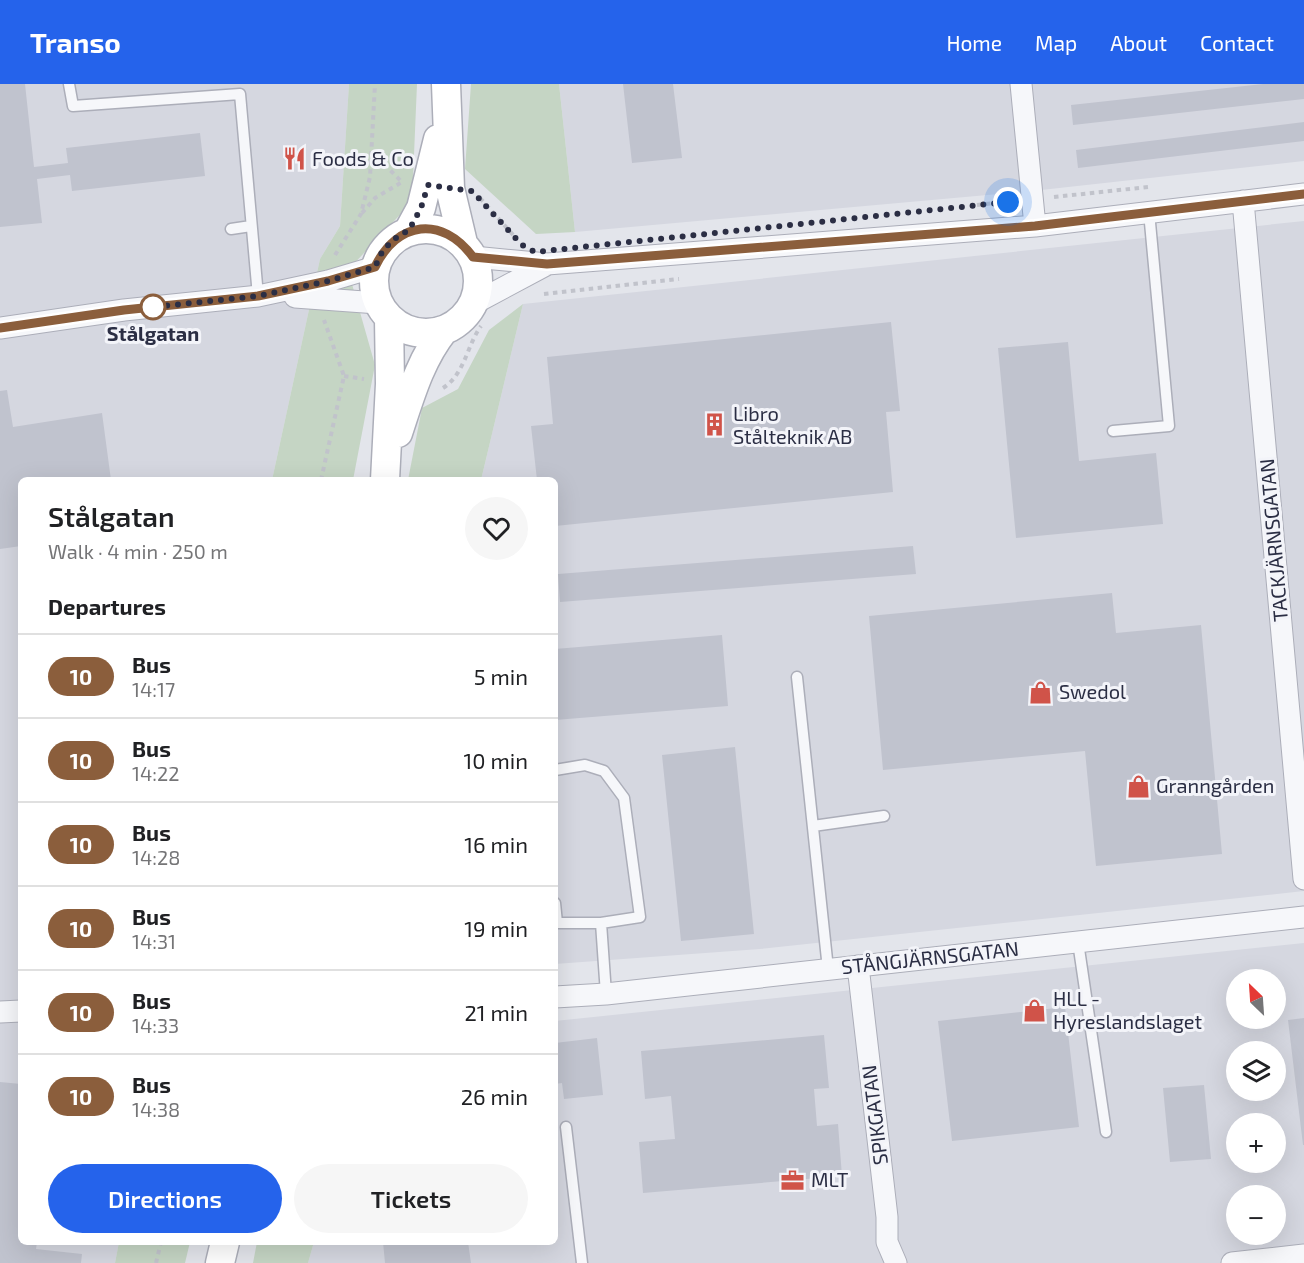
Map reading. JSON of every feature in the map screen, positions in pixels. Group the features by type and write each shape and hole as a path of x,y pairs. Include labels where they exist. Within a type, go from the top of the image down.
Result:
{"main road":[{"path":"409,230 421,208 445,94"},
{"path":"383,311 404,329 428,334 444,330 478,313 478,281 468,250 427,185"},
{"path":"386,472 401,386 383,311 373,285 375,267 383,250 409,230 433,229 449,234 468,250"},
{"path":"401,386 444,330"},
{"path":"220,1263 224,1245"}],"street":[{"path":"1021,84 1035,226"},
{"path":"468,250 547,264 1035,226 1304,194"},
{"name":"TACKJÄRNSGATAN","path":"1243,201 1304,879"},
{"path":"478,313 547,264"},
{"path":"0,328 124,310 258,296 328,281 375,267"},
{"path":"258,296 327,297 383,311"},
{"name":"STÅNGJÄRNSGATAN","path":"558,997 606,994 1304,917"},
{"name":"SPIKGATAN","path":"858,966 887,1217 887,1242 896,1263"},
{"path":"0,1012 18,1011"},
{"path":"1232,1263 1304,1255"}],"lane":[{"path":"69,84 74,106 240,94 258,296"},
{"path":"1113,431 1169,426 1149,212"},
{"path":"231,229 251,226"},
{"path":"797,677 828,969"},
{"path":"558,770 585,765 604,771 624,798 640,917 601,922 558,923"},
{"path":"813,826 884,816"},
{"path":"601,922 606,994"},
{"path":"1078,942 1106,1132"},
{"path":"566,1127 582,1263"}],"path":[{"path":"371,151 427,185"},
{"path":"361,214 375,198 427,185 472,191 522,245"},
{"path":"973,205 1150,187"},
{"path":"532,295 687,279"},
{"path":"344,375 401,386 424,394 437,392 451,383 478,313"},
{"path":"156,1263 160,1245"}],"shaded area":[{"path":"0,84 349,84 340,226 320,259 273,477 18,477 18,1245 118,1245 115,1263 0,1263"},
{"path":"559,84 1304,84 1304,161 1032,191 575,232"},
{"path":"1304,221 1304,891 760,949 558,964 558,477 482,477 523,304"},
{"path":"1304,943 1304,1263 308,1263 313,1245 558,1245 558,1021"}],"green space":[{"path":"349,84 417,84 412,202 348,270 375,365 354,477 273,477 320,259 340,226"},
{"path":"471,84 559,84 575,232 536,234 465,169"},
{"path":"523,304 482,477 409,477 422,408 458,389 489,330"},
{"path":"118,1245 189,1245 185,1263 115,1263"},
{"path":"256,1245 313,1245 308,1263 253,1263"}],"building":[{"path":"0,84 25,84 34,167 68,163 66,148 200,133 205,176 72,191 70,175 37,179 42,223 0,227"},
{"path":"623,84 673,84 682,158 632,163"},
{"path":"1263,84 1304,84 1304,99 1073,125 1071,105"},
{"path":"1304,122 1304,141 1078,168 1076,150"},
{"name":"Libro Stålteknik AB","path":"891,322 900,411 886,412 893,492 558,526 558,477 537,477 531,426 553,424 547,357"},
{"path":"1068,342 1079,461 1156,453 1163,524 1016,538 998,348"},
{"path":"7,390 13,427 102,413 111,477 18,477 18,546 0,549 0,391"},
{"path":"913,546 916,574 560,602 558,574"},
{"name":"Swedol","path":"1112,593 1116,633 1201,625 1222,854 1096,866 1085,751 883,770 869,616"},
{"path":"722,635 728,706 558,720 558,649"},
{"path":"735,747 754,934 681,941 662,755"},
{"path":"1065,1007 1079,1127 952,1141 938,1021"},
{"path":"1304,1018 1304,1145 1303,1145 1288,1020"},
{"path":"824,1035 829,1088 814,1089 817,1126 838,1124 842,1176 643,1193 639,1142 675,1139 671,1096 645,1099 641,1051"},
{"path":"597,1038 603,1095 564,1099 562,1083 558,1084 558,1043"},
{"path":"0,1082 18,1084 18,1245 37,1245 36,1249 82,1254 81,1263 0,1263"},
{"path":"1204,1085 1211,1159 1170,1162 1163,1088"},
{"path":"383,1245 468,1245 471,1263 385,1263"}],"bus line":[{"name":"10","path":"0,328 124,310 258,296 328,281 375,267 383,250 409,230 433,229 449,234 463,243 473,257 547,264 1035,226 1304,194"}],"place":[{"name":"Foods & Co","path":"294,159"},
{"name":"Stålgatan","path":"153,307"},
{"name":"Libro Stålteknik AB","path":"715,425"},
{"name":"Swedol","path":"1041,692"},
{"name":"Granngården","path":"1138,786"},
{"name":"HLL - Hyreslandslaget","path":"1035,1010"},
{"name":"MLT","path":"793,1180"}],"route":[{"path":"153,307 144,308 258,296 328,281 375,267 383,250 409,230 421,208 428,185 472,191 484,201 522,245 535,252 1008,202"}]}
